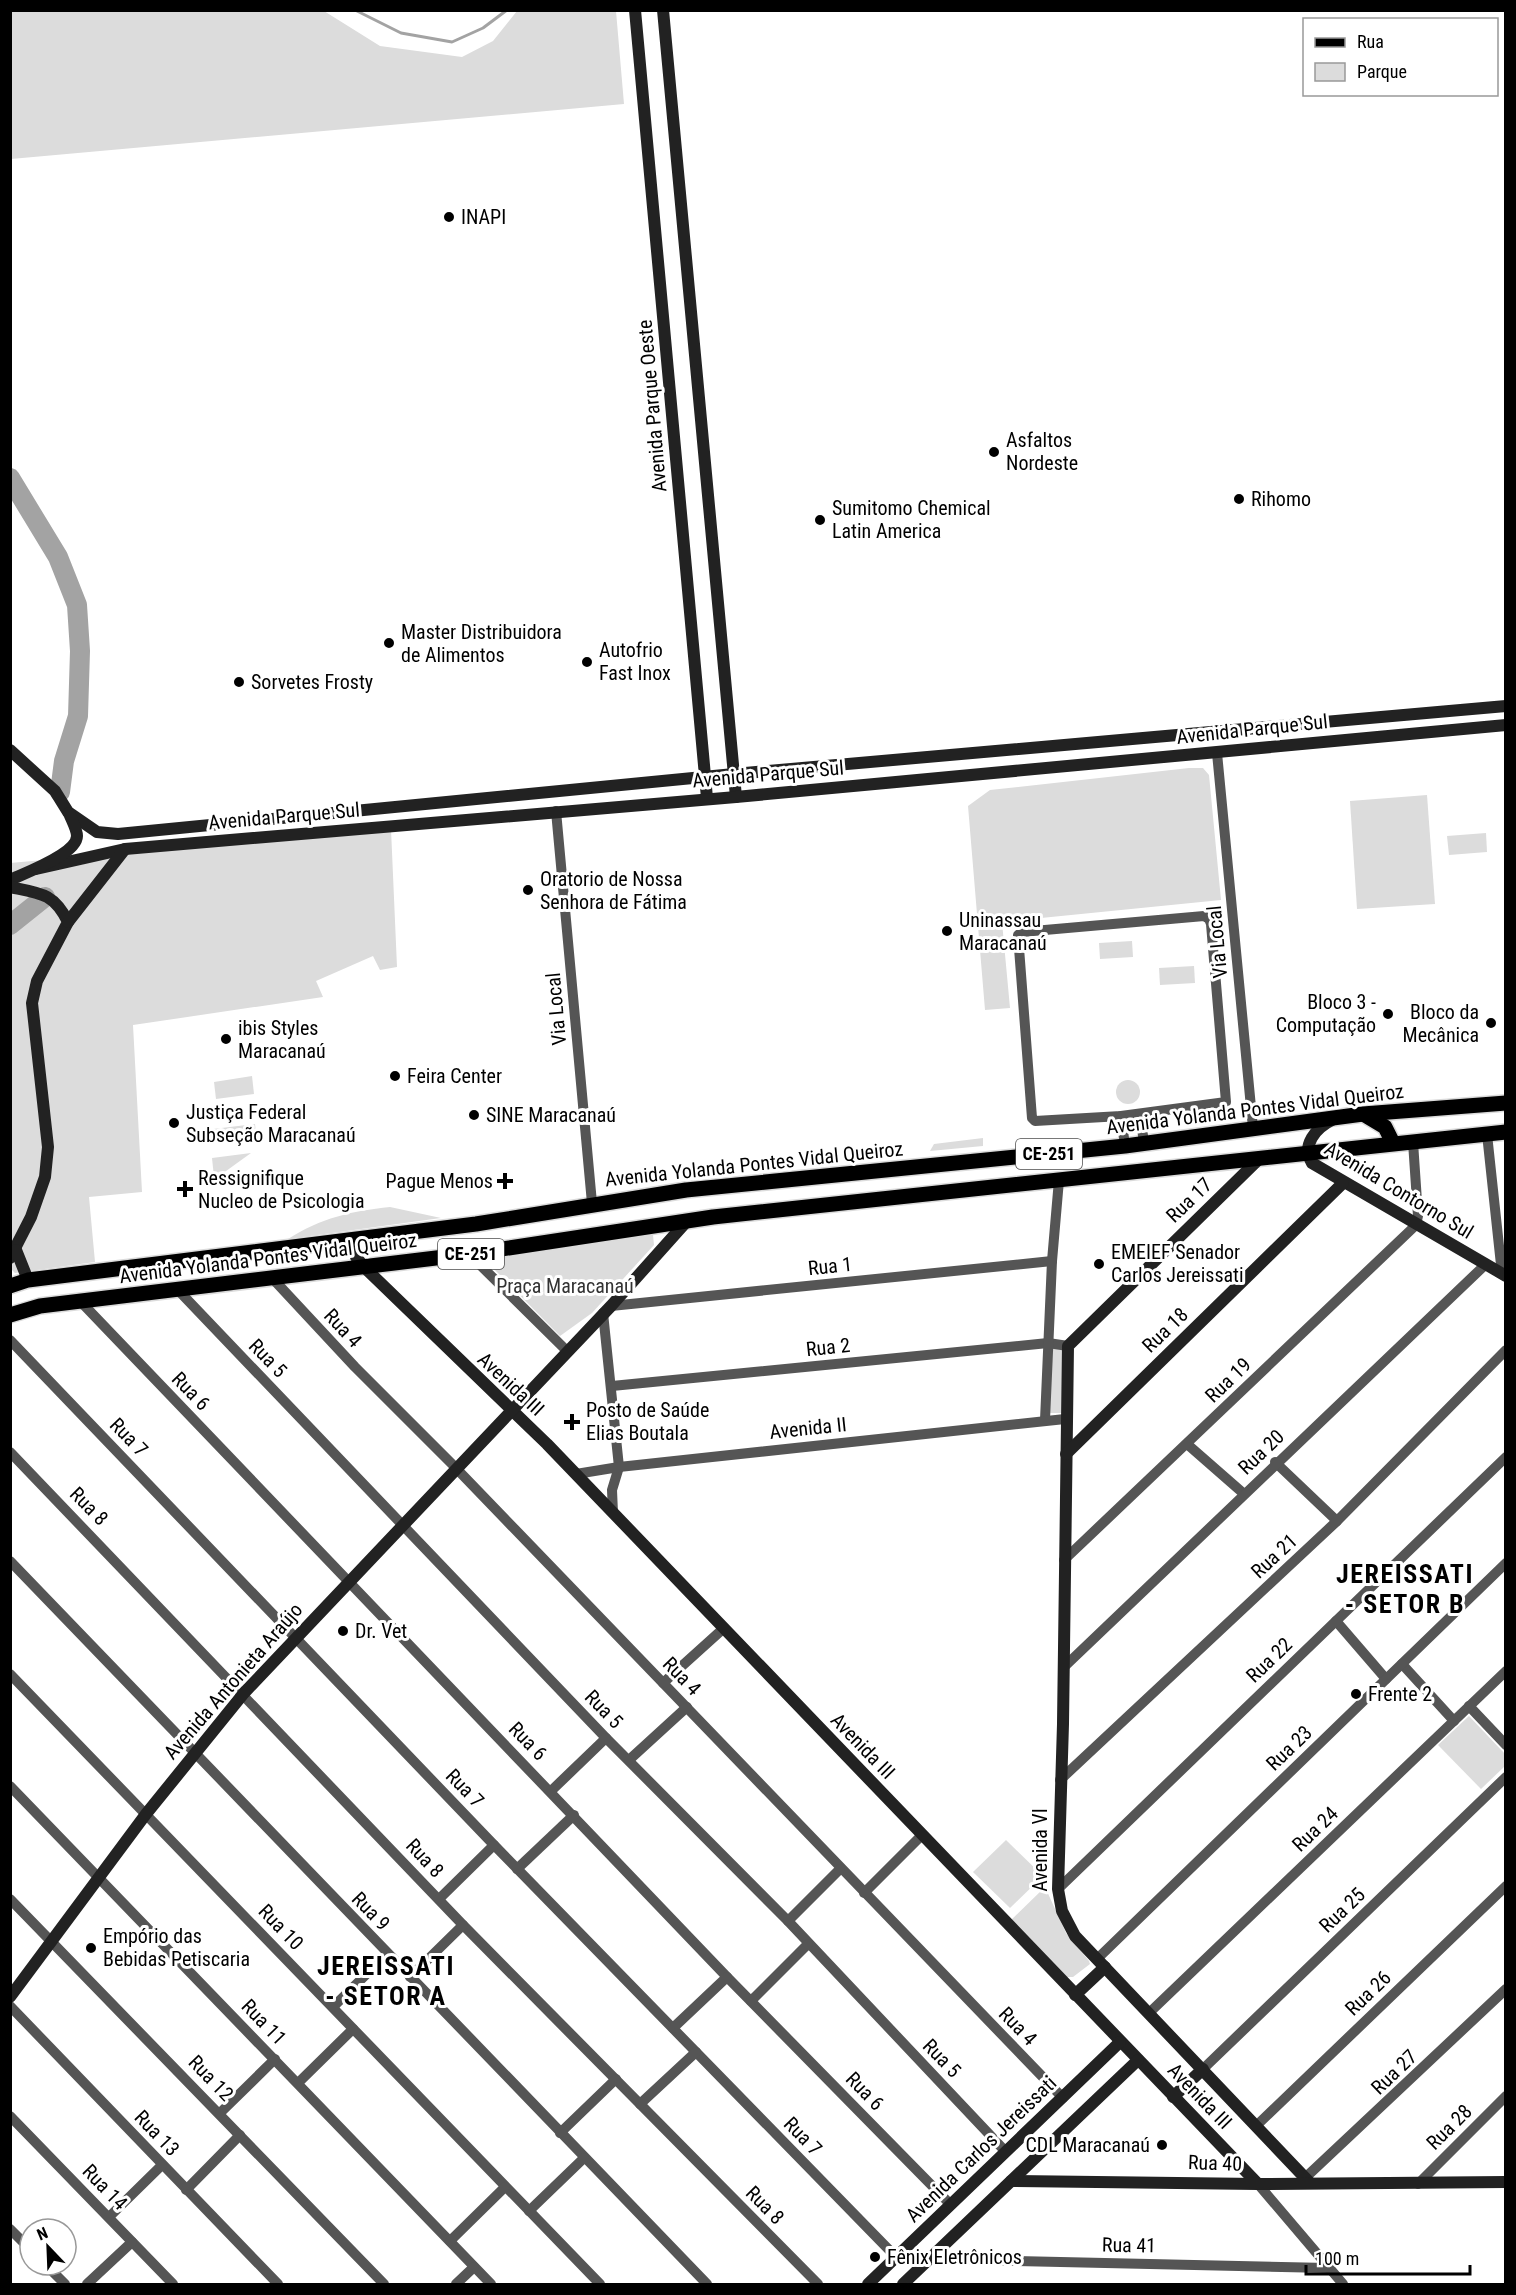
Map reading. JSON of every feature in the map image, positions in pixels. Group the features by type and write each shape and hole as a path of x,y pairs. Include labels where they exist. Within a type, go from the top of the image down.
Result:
{"main road":[{"name":"Avenida Yolanda Pontes Vidal Queiroz","path":"10,1286 28,1280 155,1266 476,1224 592,1203 686,1190 1125,1146 1363,1114 1506,1103"},
{"path":"1363,1114 1385,1127 1393,1143"},
{"name":"Avenida Yolanda Pontes Vidal Queiroz","path":"81,1302 274,1280 469,1254 687,1221 1506,1132"},
{"path":"865,1173 868,1200"},
{"path":"831,1176 833,1204"},
{"path":"155,1266 154,1279 165,1291"},
{"name":"CE-251","path":"10,1315 34,1307 81,1302"}],"street":[{"name":"Avenida Parque Oeste","path":"635,10 707,798"},
{"path":"663,10 736,796"},
{"name":"Avenida Parque Sul","path":"69,812 97,832 118,834 734,774 1506,706"},
{"name":"Avenida Parque Sul","path":"10,880 36,869 125,849 1217,753 1506,725"},
{"name":"Avenida Parque Sul","path":"10,750 55,791 69,812 77,835 74,844 36,869"},
{"name":"Via Local","path":"1217,753 1253,1128"},
{"name":"Via Local","path":"556,811 592,1203"},
{"path":"28,1280 14,1254 45,1177 48,1146 32,1003 37,981 68,922 125,849"},
{"path":"10,887 47,895 61,906 68,922"},
{"path":"1203,916 1209,918 1226,1102 1121,1116 1038,1122 1032,1118 1016,940 1022,932 1203,916"},
{"path":"1140,1114 1143,1143"},
{"path":"1121,1116 1125,1146"},
{"path":"1308,1152 1313,1135 1325,1124 1339,1117"},
{"path":"1487,1134 1504,1275"},
{"path":"1413,1142 1418,1216 1416,1225"},
{"name":"Avenida Contorno Sul","path":"1308,1152 1311,1163 1504,1275"},
{"name":"Rua 17","path":"1068,1346 1260,1158"},
{"path":"1045,1420 1047,1343 1059,1180"},
{"name":"Rua 18","path":"1066,1454 1343,1183"},
{"name":"Avenida Antonieta Araújo","path":"10,1997 146,1814 244,1693 607,1310 687,1221"},
{"name":"Rua 19","path":"1064,1560 1416,1225"},
{"path":"357,1240 357,1257 364,1267"},
{"path":"469,1254 567,1351"},
{"name":"Rua 1","path":"607,1310 1052,1261"},
{"name":"Rua 20","path":"1063,1668 1275,1462 1486,1264"},
{"name":"Avenida III","path":"364,1267 576,1474 921,1836 1258,2184 1344,2284"},
{"name":"Rua 4","path":"274,1280 355,1367 456,1468 1063,2098"},
{"name":"Rua 5","path":"165,1291 403,1524 606,1738 788,1921 1005,2151"},
{"name":"Rua 6","path":"81,1302 727,1977 950,2204"},
{"path":"607,1310 619,1467 612,1490 613,1513"},
{"name":"Rua 7","path":"10,1340 494,1845 896,2258"},
{"name":"Rua 2","path":"612,1386 1047,1343 1068,1346"},
{"name":"Avenida VI","path":"1068,1346 1058,1889 1067,1923 1075,1936 1308,2181"},
{"name":"Rua 21","path":"1060,1780 1337,1521 1506,1350"},
{"name":"Avenida II","path":"576,1474 619,1467 1065,1419"},
{"path":"1187,1444 1243,1493"},
{"name":"Rua 8","path":"10,1452 244,1693 464,1925 818,2284"},
{"name":"Rua 22","path":"1058,1889 1506,1457"},
{"path":"1275,1462 1337,1521"},
{"name":"Rua 9","path":"10,1561 707,2284"},
{"name":"Rua 23","path":"1101,1963 1506,1563"},
{"path":"1336,1621 1386,1679"},
{"path":"663,1683 724,1629"},
{"path":"1402,1664 1454,1721"},
{"name":"Rua 24","path":"1149,2013 1506,1671"},
{"name":"Rua 10","path":"10,1674 600,2284"},
{"path":"1469,1706 1506,1745"},
{"path":"629,1760 687,1707"},
{"path":"551,1791 606,1738"},
{"name":"Rua 25","path":"1203,2069 1506,1777"},
{"name":"Rua 11","path":"10,1786 101,1877 491,2284"},
{"path":"518,1869 574,1815"},
{"path":"864,1893 921,1836"},
{"path":"439,1899 494,1845"},
{"path":"788,1921 840,1869"},
{"name":"Rua 26","path":"1256,2126 1506,1886"},
{"name":"Rua 12","path":"10,1899 384,2284"},
{"path":"410,1977 464,1925"},
{"path":"751,2001 808,1944"},
{"path":"333,2007 387,1954"},
{"path":"1075,1995 1101,1963"},
{"path":"673,2028 727,1977"},
{"name":"Rua 27","path":"1308,2181 1506,1989"},
{"name":"Rua 13","path":"10,2006 278,2284"},
{"path":"298,2083 353,2029"},
{"name":"Avenida Carlos Jereissati","path":"868,2284 1120,2042"},
{"path":"640,2104 696,2052"},
{"path":"220,2114 275,2059"},
{"path":"903,2284 1138,2060"},
{"path":"1173,2097 1203,2069"},
{"path":"560,2133 616,2079"},
{"name":"Rua 28","path":"1418,2184 1506,2096"},
{"name":"Rua 14","path":"10,2116 173,2284"},
{"path":"186,2190 240,2134"},
{"path":"529,2211 584,2158"},
{"path":"109,2217 162,2165"},
{"name":"Rua 40","path":"1011,2181 1258,2184 1308,2181 1418,2184"},
{"path":"1418,2184 1506,2182"},
{"path":"450,2241 505,2187"},
{"path":"87,2284 132,2242"},
{"name":"Rua 41","path":"930,2259 1328,2268"},
{"path":"456,2284 474,2267"}],"green space":[{"path":"11,10 324,11 380,46 462,57 493,41 517,11 616,11 624,104 11,159"},
{"path":"1203,768 1209,775 1221,900 1002,922 1010,1008 985,1010 968,806 990,790"},
{"path":"1427,795 1435,904 1357,909 1350,801"},
{"path":"391,829 397,967 380,970 373,956 316,981 323,997 133,1025 142,1192 89,1197 95,1262 15,1273 10,1268 10,863"},
{"path":"1486,833 1487,852 1449,855 1447,836"},
{"path":"1132,941 1133,957 1100,959 1099,943"},
{"path":"1194,966 1195,983 1160,985 1159,968"},
{"path":"252,1076 254,1094 216,1099 214,1082"},
{"path":"1128,1080 1137,1083 1140,1092 1137,1101 1128,1104 1119,1101 1116,1092 1119,1083"},
{"path":"255,1124 256,1133 214,1138 213,1129"},
{"path":"983,1138 983,1146 930,1151 934,1144"},
{"path":"251,1153 215,1179 212,1158"},
{"path":"390,1207 441,1218 288,1239 324,1221 362,1211"},
{"name":"Praça Maracanaú","path":"653,1235 654,1245 592,1313 560,1336 492,1267 491,1261 496,1258"},
{"path":"1053,1348 1064,1350 1063,1413 1048,1413"},
{"path":"1469,1716 1505,1754 1505,1766 1481,1789 1438,1745"},
{"path":"1006,1840 1043,1876 1010,1908 973,1872"},
{"path":"1045,1887 1066,1933 1090,1964 1073,1977 1065,1977 1011,1920"}],"waterway":[{"path":"355,10 401,33 452,42 483,28 507,10"},
{"path":"10,478 58,557 77,605 80,651 78,716 64,761 60,792"},
{"path":"10,925 45,897"}],"place":[{"name":"INAPI","path":"449,217"},
{"name":"Asfaltos Nordeste","path":"994,452"},
{"name":"Rihomo","path":"1239,499"},
{"name":"Sumitomo Chemical Latin America","path":"820,520"},
{"name":"Master Distribuidora de Alimentos","path":"389,643"},
{"name":"Autofrio Fast Inox","path":"587,662"},
{"name":"Sorvetes Frosty","path":"239,682"},
{"name":"Oratorio de Nossa Senhora de Fátima","path":"528,890"},
{"name":"Uninassau Maracanaú","path":"947,931"},
{"name":"Bloco 3 - Computação","path":"1388,1014"},
{"name":"Bloco da Mecânica","path":"1491,1023"},
{"name":"ibis Styles Maracanaú","path":"226,1039"},
{"name":"Feira Center","path":"395,1076"},
{"name":"SINE Maracanaú","path":"474,1115"},
{"name":"Justiça Federal Subseção Maracanaú","path":"174,1123"},
{"name":"Pague Menos","path":"505,1181"},
{"name":"Ressignifique Nucleo de Psicologia","path":"185,1189"},
{"name":"EMEIEF Senador Carlos Jereissati","path":"1099,1264"},
{"name":"Posto de Saúde Elias Boutala","path":"572,1422"},
{"name":"Dr. Vet","path":"343,1631"},
{"name":"Frente 2","path":"1356,1694"},
{"name":"Empório das Bebidas Petiscaria","path":"91,1948"},
{"name":"CDL Maracanaú","path":"1162,2145"},
{"name":"Fênix Eletrônicos","path":"875,2257"}],"district":[{"name":"JEREISSATI - SETOR B","path":"1405,1588"},
{"name":"JEREISSATI - SETOR A","path":"386,1981"}]}
